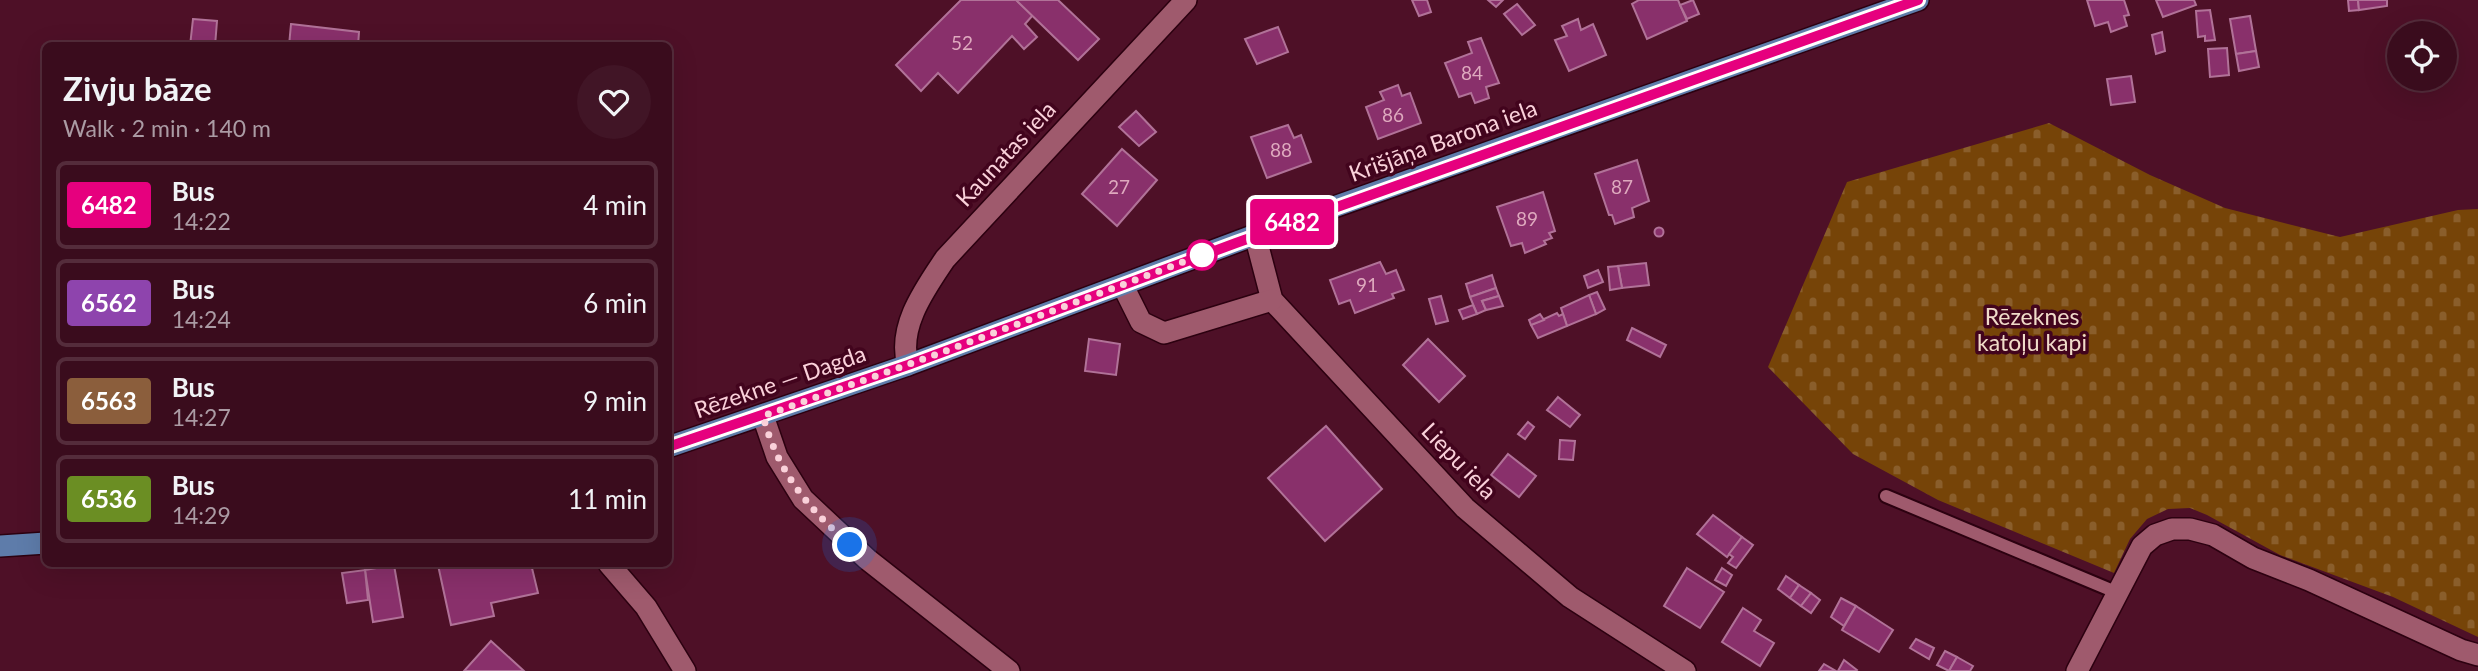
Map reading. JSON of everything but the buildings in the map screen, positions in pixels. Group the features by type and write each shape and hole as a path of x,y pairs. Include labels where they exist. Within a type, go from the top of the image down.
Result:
{"main road":[{"name":"Krišjāņa Barona iela","path":"908,365 1255,236 1918,0"},
{"name":"Rēzekne — Dagda","path":"672,446 908,365"},
{"path":"0,546 42,543"}],"street":[{"name":"Kaunatas iela","path":"908,365 905,342 909,323 923,291 945,259 1186,0"},
{"name":"Liepu iela","path":"1255,236 1272,300 1465,508 1570,597 1685,671"},
{"path":"1123,286 1141,322 1164,333 1272,300"},
{"path":"763,416 776,457 811,507 867,559 1009,671"},
{"path":"2077,671 2142,546 2155,535 2172,529 2190,529 2213,535 2252,558 2309,580 2460,650 2478,654"},
{"path":"613,567 646,607 685,671"}],"lane":[{"path":"1886,496 2118,593"}],"green space":[{"name":"Rēzeknes katoļu kapi","path":"2049,123 2150,175 2225,208 2340,237 2458,210 2478,209 2478,637 2393,597 2280,555 2190,508 2168,509 2147,519 2130,539 2114,573 1938,500 1853,454 1768,367 1847,182"}],"bus line":[{"name":"6482","path":"672,446 908,365 1197,257 1918,0"}],"route":[{"path":"850,545 803,499 776,457 763,416 1202,255"}]}
